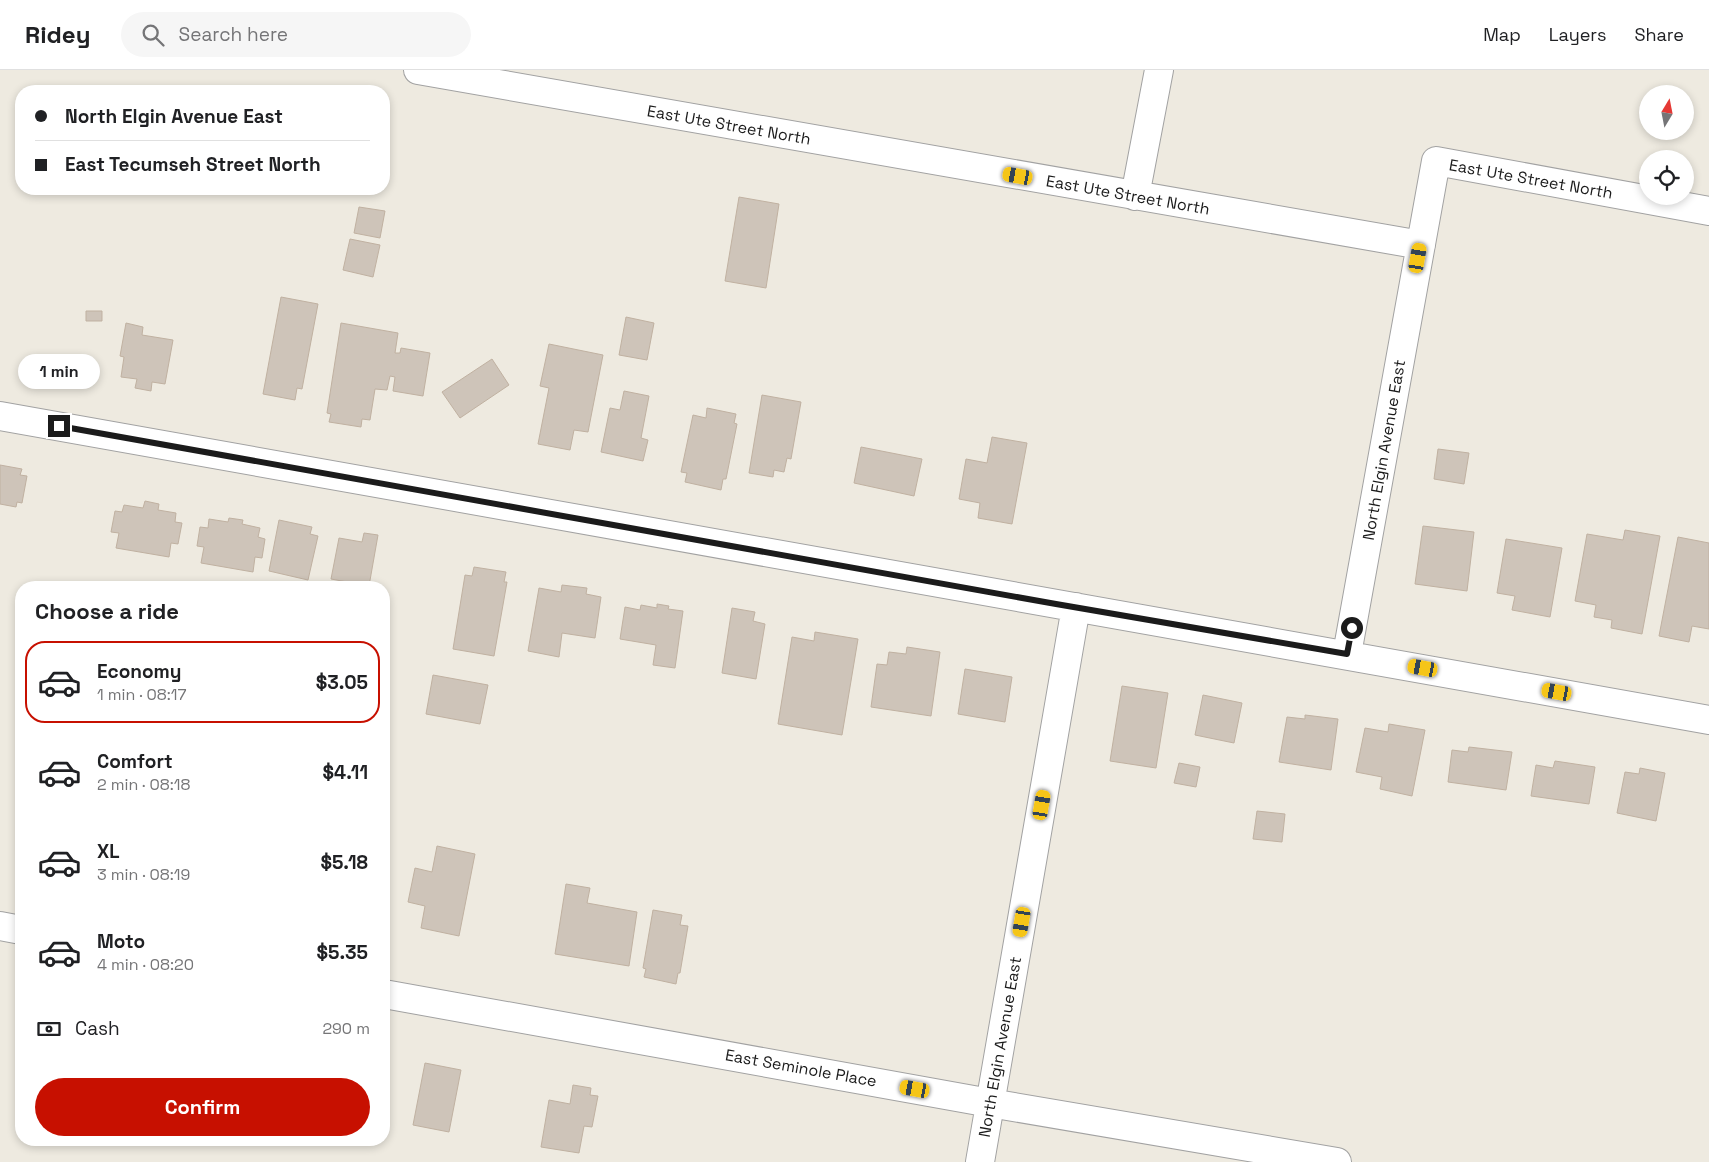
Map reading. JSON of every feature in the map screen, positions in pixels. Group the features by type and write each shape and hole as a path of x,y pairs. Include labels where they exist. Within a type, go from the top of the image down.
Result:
{"street":[{"name":"East Ute Street North","path":"418,70 1421,245 1436,161 1709,210"},
{"path":"1135,196 1159,70"},
{"name":"North Elgin Avenue East","path":"1347,654 1421,245"},
{"path":"0,416 1347,654 1709,720"},
{"name":"North Elgin Avenue East","path":"980,1162 1076,607"},
{"path":"0,926 15,929"},
{"name":"East Seminole Place","path":"390,995 1336,1162"}],"building":[{"path":"739,197 779,204 766,288 725,281"},
{"path":"359,207 385,211 380,238 354,233"},
{"path":"350,239 380,245 373,277 343,270"},
{"path":"281,297 318,304 302,389 297,388 295,400 263,394"},
{"path":"86,311 102,311 102,321 86,321"},
{"path":"626,317 654,323 647,360 619,355"},
{"path":"126,323 143,327 142,335 173,340 165,384 152,382 151,391 135,388 137,379 121,377 124,357 120,356"},
{"path":"341,323 398,333 395,353 400,353 401,348 430,353 423,396 393,391 395,377 390,376 387,390 375,389 370,420 362,419 361,427 329,422 331,414 327,413"},
{"path":"549,344 603,355 588,432 574,430 570,450 538,444 549,388 540,386"},
{"path":"492,359 509,385 460,418 442,392"},
{"path":"624,391 649,396 641,438 648,440 643,461 601,452 610,408 620,410"},
{"path":"762,395 801,402 791,459 787,458 784,472 774,470 773,477 749,473"},
{"path":"707,408 736,414 734,423 737,424 726,479 723,479 721,490 685,482 687,473 681,472 693,415 706,418"},
{"path":"992,437 1027,443 1012,524 978,518 980,503 959,499 966,459 987,463"},
{"path":"861,447 922,459 914,496 854,483"},
{"path":"1438,449 1469,453 1464,484 1434,479"},
{"path":"0,465 22,469 20,475 27,476 22,503 17,502 16,507 0,504"},
{"path":"145,501 159,504 158,510 176,513 175,522 182,523 178,544 171,543 169,557 116,548 119,533 111,532 115,511 122,512 124,505 143,508"},
{"path":"229,518 243,520 242,524 260,528 258,537 265,539 262,558 255,557 253,572 201,563 204,547 197,546 200,527 208,528 209,519 228,522"},
{"path":"279,520 312,527 310,534 318,536 308,580 269,571"},
{"path":"1423,526 1474,532 1467,591 1415,584"},
{"path":"1625,530 1660,536 1642,634 1611,628 1612,620 1594,617 1596,605 1575,601 1587,534 1623,540"},
{"path":"364,533 378,535 370,581 331,579 339,538 362,542"},
{"path":"1678,537 1709,543 1709,629 1692,626 1689,642 1659,636"},
{"path":"1506,539 1562,548 1550,617 1512,610 1515,596 1497,593"},
{"path":"474,567 506,572 504,582 507,582 494,656 453,649 465,575 472,576"},
{"path":"562,585 587,588 586,594 601,597 595,638 562,633 559,657 528,651 539,588 561,592"},
{"path":"657,604 669,606 668,609 683,611 675,668 653,665 656,645 620,639 625,607 640,610 641,605 657,608"},
{"path":"732,608 755,612 753,621 765,624 756,679 722,673"},
{"path":"815,632 858,639 842,735 778,724 792,637 814,641"},
{"path":"907,647 940,652 931,716 871,707 877,664 887,665 889,652 906,654"},
{"path":"965,669 1012,677 1005,722 958,714"},
{"path":"433,675 488,685 480,724 426,714"},
{"path":"1122,686 1168,693 1156,768 1110,761"},
{"path":"1203,695 1242,703 1234,743 1195,735"},
{"path":"1305,715 1338,719 1331,770 1279,762 1287,717 1305,719"},
{"path":"1389,724 1425,730 1412,796 1380,789 1382,777 1356,772 1365,728 1388,732"},
{"path":"1469,747 1512,752 1506,790 1448,782 1452,750 1468,752"},
{"path":"1555,761 1595,767 1589,804 1531,796 1536,765 1553,768"},
{"path":"1179,763 1200,767 1196,787 1174,783"},
{"path":"1640,768 1665,773 1656,821 1617,813 1625,772 1639,774"},
{"path":"1257,811 1285,814 1282,842 1253,839"},
{"path":"437,846 475,854 459,936 421,928 425,906 408,902 415,868 432,872"},
{"path":"566,884 590,888 587,903 637,912 629,966 555,954"},
{"path":"653,910 682,915 680,925 688,926 680,973 678,973 676,984 644,977 646,969 643,968"},
{"path":"425,1063 461,1070 449,1132 413,1125"},
{"path":"573,1085 591,1088 590,1095 598,1096 592,1127 584,1126 579,1153 541,1147 549,1100 570,1104"}],"route":[{"path":"59,426 1347,654 1352,628"}]}
